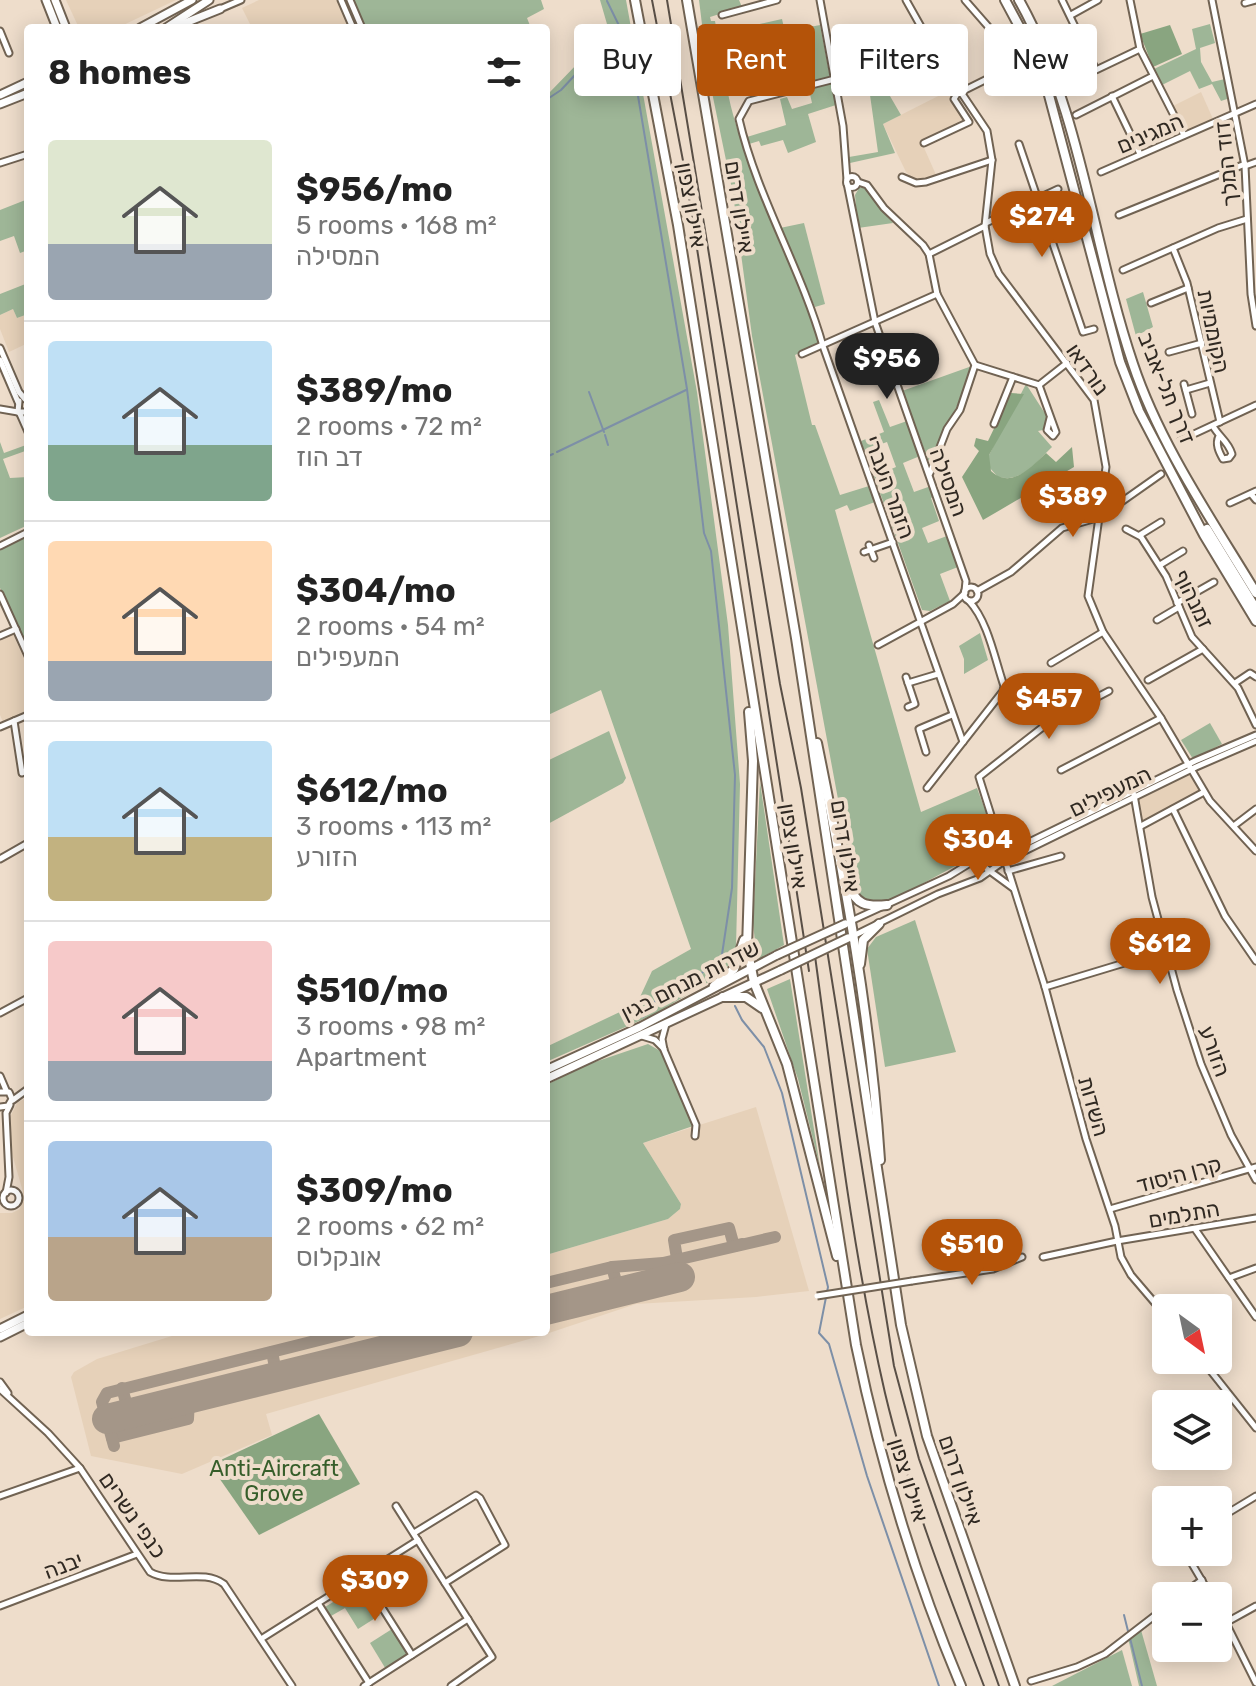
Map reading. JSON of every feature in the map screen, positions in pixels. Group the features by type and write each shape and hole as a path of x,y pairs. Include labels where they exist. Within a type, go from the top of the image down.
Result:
{"highway":[{"name":"איילון צפון","path":"635,0 678,225 851,1311 880,1449 959,1686"},
{"name":"איילון דרום","path":"687,0 796,638 901,1325 927,1436 1016,1686"},
{"path":"1005,0 1042,69 1120,362 1139,411 1166,472 1256,621"},
{"name":"דרך תל-אביב","path":"1019,0 1052,67 1133,364 1180,466 1256,593"},
{"path":"1180,466 1256,581"},
{"name":"דרך תל-אביב","path":"1166,472 1256,609"},
{"path":"734,584 753,761 746,932 751,968 791,1079 851,1311"},
{"path":"796,638 841,864 850,937 859,973 876,1098 883,1221"},
{"path":"841,864 857,901 868,906 887,905"},
{"path":"859,973 862,944 868,932 879,924"},
{"path":"714,986 734,969 746,932"},
{"path":"723,997 746,997 766,1013"}],"main road":[{"path":"46,0 55,24"},
{"path":"55,0 64,24"},
{"path":"147,24 192,0"},
{"path":"172,24 209,0"},
{"path":"183,24 220,9"},
{"path":"0,95 24,84"},
{"path":"0,104 24,95"},
{"name":"שדרות מנחם בגין","path":"550,1068 640,1027 714,986 848,923"},
{"name":"שדרות מנחם בגין","path":"550,1077 850,937"},
{"path":"0,1327 24,1317"},
{"path":"0,1338 24,1325"}],"street":[{"path":"220,9 226,0"},
{"path":"220,9 241,0"},
{"path":"341,0 351,24"},
{"path":"350,0 360,24"},
{"path":"742,0 750,7"},
{"path":"722,15 777,0"},
{"name":"המסילה","path":"820,0 831,58"},
{"name":"נורדאו","path":"906,0 919,24"},
{"path":"965,0 992,31 1015,65 968,88"},
{"path":"1062,0 1096,70 1140,49"},
{"path":"1071,15 1098,0"},
{"path":"1130,0 1140,49 1184,135"},
{"name":"דוד המלך","path":"1212,0 1245,165 1250,278 1254,290 1256,326"},
{"path":"1245,3 1256,0"},
{"path":"0,31 9,53"},
{"path":"1076,115 1153,76"},
{"name":"הזמר העברי","path":"831,80 755,99 741,109 740,126 808,294 823,346 963,742"},
{"name":"המסילה","path":"838,96 848,166 847,181 875,322 966,581 975,592"},
{"path":"924,143 969,122 954,99 957,96"},
{"name":"נורדאו","path":"964,96 987,131 992,160 985,224 990,254 999,274 1090,392 1097,410 1106,467 1088,596 1103,632 1161,718 1204,792 1255,846"},
{"path":"1112,96 1140,154"},
{"name":"המגינים","path":"1101,172 1256,104"},
{"path":"1019,144 1083,332 1094,329"},
{"path":"0,163 24,155"},
{"path":"902,177 916,183 926,182 992,160"},
{"path":"1119,215 1256,162"},
{"name":"המסילה","path":"848,166 856,182 853,209"},
{"path":"847,181 850,187 856,182"},
{"path":"847,181 867,185 884,208 910,230 929,254 937,294 975,365 1039,385"},
{"path":"929,254 1058,189"},
{"path":"1123,270 1218,228 1247,219"},
{"name":"הקוממיות","path":"1173,248 1188,288 1220,422"},
{"path":"1250,278 1254,290"},
{"path":"1151,303 1188,288"},
{"path":"802,354 937,294"},
{"path":"1169,352 1202,343"},
{"path":"0,348 24,423"},
{"path":"2,360 24,397"},
{"path":"1039,385 1067,363"},
{"path":"929,474 947,429 960,410 975,365"},
{"path":"994,424 1013,377"},
{"path":"1192,414 1185,387 1211,383"},
{"path":"1039,385 1050,418"},
{"path":"2,409 24,401"},
{"path":"1181,440 1256,405"},
{"path":"2,409 24,413"},
{"path":"1213,426 1219,436"},
{"path":"878,645 953,604 965,592 975,592 1003,578 1044,540 1071,524 1100,517 1166,472"},
{"path":"1230,503 1254,492 1256,500"},
{"path":"1056,496 1071,524"},
{"path":"1126,529 1140,535 1161,522"},
{"path":"0,545 24,533"},
{"name":"זמנהוף","path":"1140,535 1159,565 1189,632 1235,683 1256,725"},
{"path":"874,558 868,548 893,542"},
{"path":"1159,565 1183,551"},
{"name":"המסילה","path":"965,592 966,581"},
{"path":"1157,620 1214,582"},
{"path":"965,592 976,609"},
{"path":"953,604 969,601 975,592"},
{"path":"927,788 1003,691 1004,686 976,609 975,592"},
{"path":"0,594 24,647"},
{"path":"0,636 16,629"},
{"path":"1051,663 1103,632"},
{"path":"1148,680 1203,649"},
{"path":"1235,683 1250,673 1256,677"},
{"path":"908,707 915,704 907,680 938,674"},
{"name":"השדות","path":"1109,691 1048,723 979,777 1045,987 1117,1241 1131,1275 1152,1300"},
{"path":"926,752 919,729 952,715"},
{"path":"0,727 24,717"},
{"path":"1061,770 1161,718"},
{"path":"14,721 24,772"},
{"name":"המעפילים","path":"848,923 949,876 983,855 1023,845 1256,735"},
{"name":"המעפילים","path":"850,937 989,872 1004,861 1134,798 1190,766 1256,741"},
{"path":"1134,798 1139,788"},
{"path":"1141,826 1204,792"},
{"name":"הזורע","path":"1134,798 1164,951 1201,1064 1231,1135 1253,1168 1256,1180"},
{"path":"1173,809 1225,916 1256,961"},
{"path":"1235,825 1256,809"},
{"path":"994,828 983,855 983,866 1016,892"},
{"path":"0,859 24,845"},
{"path":"1008,871 1061,856"},
{"path":"1045,987 1164,951"},
{"path":"0,1010 24,1000"},
{"path":"667,1023 662,1039 664,1050 696,1125 695,1136"},
{"path":"640,1035 655,1040 664,1050"},
{"path":"0,1076 11,1103 6,1124"},
{"path":"2,1199 8,1205 16,1204 17,1195 9,1177 6,1124 0,1107 11,1103 24,1092"},
{"name":"קרן היסוד","path":"1110,1209 1253,1168"},
{"path":"2,1199 9,1177"},
{"path":"2,1199 24,1192"},
{"name":"התלמים","path":"1043,1257 1117,1241 1256,1218"},
{"path":"1194,1228 1256,1317"},
{"path":"817,1296 993,1269 1022,1257"},
{"path":"1229,1278 1256,1268"},
{"path":"1213,1374 1256,1428"},
{"name":"כנפי נשרים","path":"0,1382 16,1403"},
{"name":"כנפי נשרים","path":"0,1389 80,1468 150,1572 159,1576 215,1577 235,1597 292,1686"},
{"path":"0,1496 80,1468"},
{"path":"414,1533 476,1495 480,1498 505,1545 445,1583"},
{"path":"1232,1511 1256,1496"},
{"path":"396,1506 492,1657 451,1686"},
{"path":"261,1639 418,1540"},
{"name":"יבנה","path":"0,1606 137,1554"},
{"path":"1194,1566 1202,1580 1199,1582"},
{"path":"362,1576 412,1655"},
{"path":"318,1603 367,1684 468,1619"},
{"path":"1232,1619 1256,1606"},
{"path":"1031,1681 1077,1667 1105,1654 1152,1618"},
{"path":"1232,1633 1256,1683"}],"shaded area":[{"path":"66,0 176,0 125,24 77,24"},
{"path":"259,0 338,0 349,24 250,24 242,8"},
{"path":"1201,92 1213,119 1185,132 1173,106"},
{"path":"938,96 952,96 950,101 965,121 921,141 937,177 916,181 906,172 883,124"},
{"path":"13,309 17,318 24,315 24,345 9,352 0,329 0,315"},
{"path":"13,634 24,658 24,712 3,722 0,715 0,640"},
{"path":"1192,773 1202,791 1143,824 1136,801"},
{"path":"24,1099 24,1308 0,1319 0,1213 20,1209 23,1192 9,1143 10,1117 17,1103"},
{"path":"756,1107 809,1291 636,1304 550,1333 550,1254 668,1219 680,1209 681,1204 643,1143"},
{"path":"172,1336 539,1336 266,1414 272,1435 182,1474 91,1456 71,1377 74,1372 97,1359"}],"green space":[{"path":"354,0 541,0 544,9 527,18 529,24 363,24"},
{"path":"600,0 626,0 630,24 607,24"},
{"path":"699,0 739,0 742,7 710,17 716,24 702,24"},
{"path":"782,19 783,24 760,24"},
{"path":"1210,24 1215,43 1200,48 1201,62 1212,82 1225,79 1230,98 1221,101 1212,84 1199,89 1190,71 1162,85 1154,69 1196,49 1192,29"},
{"path":"820,25 830,78 815,82 815,26"},
{"path":"1170,25 1182,54 1153,67 1140,34"},
{"path":"574,67 574,96 643,96 697,392 728,625 740,784 735,958 720,975 655,1014 550,1060 550,1045 624,1010 640,997 652,971 691,949 601,690 550,714 550,92"},
{"path":"831,84 831,96 835,96 836,105 808,114 816,142 788,153 783,140 761,146 759,141 749,144 747,137 786,125 780,99 787,97 792,109 812,103 810,96 815,96 815,88"},
{"path":"713,96 728,96 743,147 800,287 819,344 795,355 812,425 815,425 840,495 869,486 875,502 850,511 847,505 835,510 921,812 977,788 992,829 981,852 887,903 870,904 857,895 851,869 752,336 733,194"},
{"path":"870,96 890,96 901,115 883,124 895,153 850,163 849,157 878,152"},
{"path":"865,187 893,223 858,228 855,195 859,188"},
{"path":"24,201 24,252 20,253 14,236 0,241 0,210"},
{"path":"804,223 825,304 815,307 780,228"},
{"path":"24,285 24,315 17,318 13,309 0,315 0,294"},
{"path":"1143,292 1153,327 1136,336 1126,299"},
{"path":"972,366 963,392 931,467 902,391"},
{"path":"1026,384 1048,418 1043,430 1038,431 1052,447 1021,474 998,477 989,467 989,455"},
{"path":"1011,393 1024,394 989,455 991,471 998,476 1013,477 1027,470 1046,453 1056,462 1072,447 1074,467 983,520 962,477 979,451 974,446 976,438 988,441"},
{"path":"879,400 890,427 907,421 920,456 903,463 914,492 931,486 935,496 931,498 939,521 922,528 928,543 947,536 958,567 940,574 950,601 930,611 922,610 874,476 896,467 887,442 864,450 861,441 884,432 873,402"},
{"path":"0,442 4,453 24,446 24,451 3,459 10,478 24,477 24,527 0,538"},
{"path":"24,536 24,639 0,588 0,549"},
{"path":"980,633 988,660 964,674 964,659 959,646"},
{"path":"1210,723 1222,744 1193,759 1181,740"},
{"path":"609,731 626,778 623,783 550,823 550,760"},
{"path":"760,782 784,945 757,960 753,923"},
{"path":"915,920 956,1052 885,1067 867,949 876,937"},
{"path":"790,979 820,1167 798,1079 767,989"},
{"path":"648,1044 662,1052 696,1125 643,1143 681,1204 680,1209 668,1219 550,1254 550,1083 589,1064"},
{"name":"Anti-Aircraft Grove","path":"319,1414 360,1484 259,1535 210,1465"},
{"path":"361,1585 380,1615 358,1629 345,1608 331,1616 325,1607"},
{"path":"392,1629 410,1657 387,1671 370,1643"},
{"path":"1141,1630 1157,1686 1139,1686 1128,1638"},
{"path":"1122,1650 1132,1686 1052,1686"}],"waterway":[{"path":"607,1 630,48 687,389 704,533 711,551 735,775 732,888 721,961 724,968"},
{"path":"550,97 574,76"},
{"path":"557,452 686,390"},
{"path":"589,392 604,432"},
{"path":"605,435 608,445"},
{"path":"643,1017 654,1002 721,961"},
{"path":"735,1006 764,1047 782,1093 828,1287 819,1333 829,1344 867,1476 939,1686"},
{"path":"1124,1615 1128,1631"},
{"path":"1130,1638 1142,1686"}],"taxiway":[{"path":"680,1277 674,1240 729,1228 734,1246 742,1244"},
{"path":"550,1282 612,1267 663,1263 775,1237"},
{"path":"612,1267 619,1292"},
{"path":"114,1446 102,1402 107,1393 335,1336"},
{"path":"272,1352 277,1377"},
{"path":"122,1388 129,1413"},
{"path":"112,1438 188,1419 189,1399"}],"runway":[{"path":"550,1309 680,1277"},
{"path":"107,1419 442,1336"}],"railway":[{"path":"652,0 685,171 809,971"},
{"path":"667,0 780,684 801,788 894,1366 919,1459 999,1686"},
{"path":"815,956 854,1230 885,1393 917,1505 984,1686"}]}
